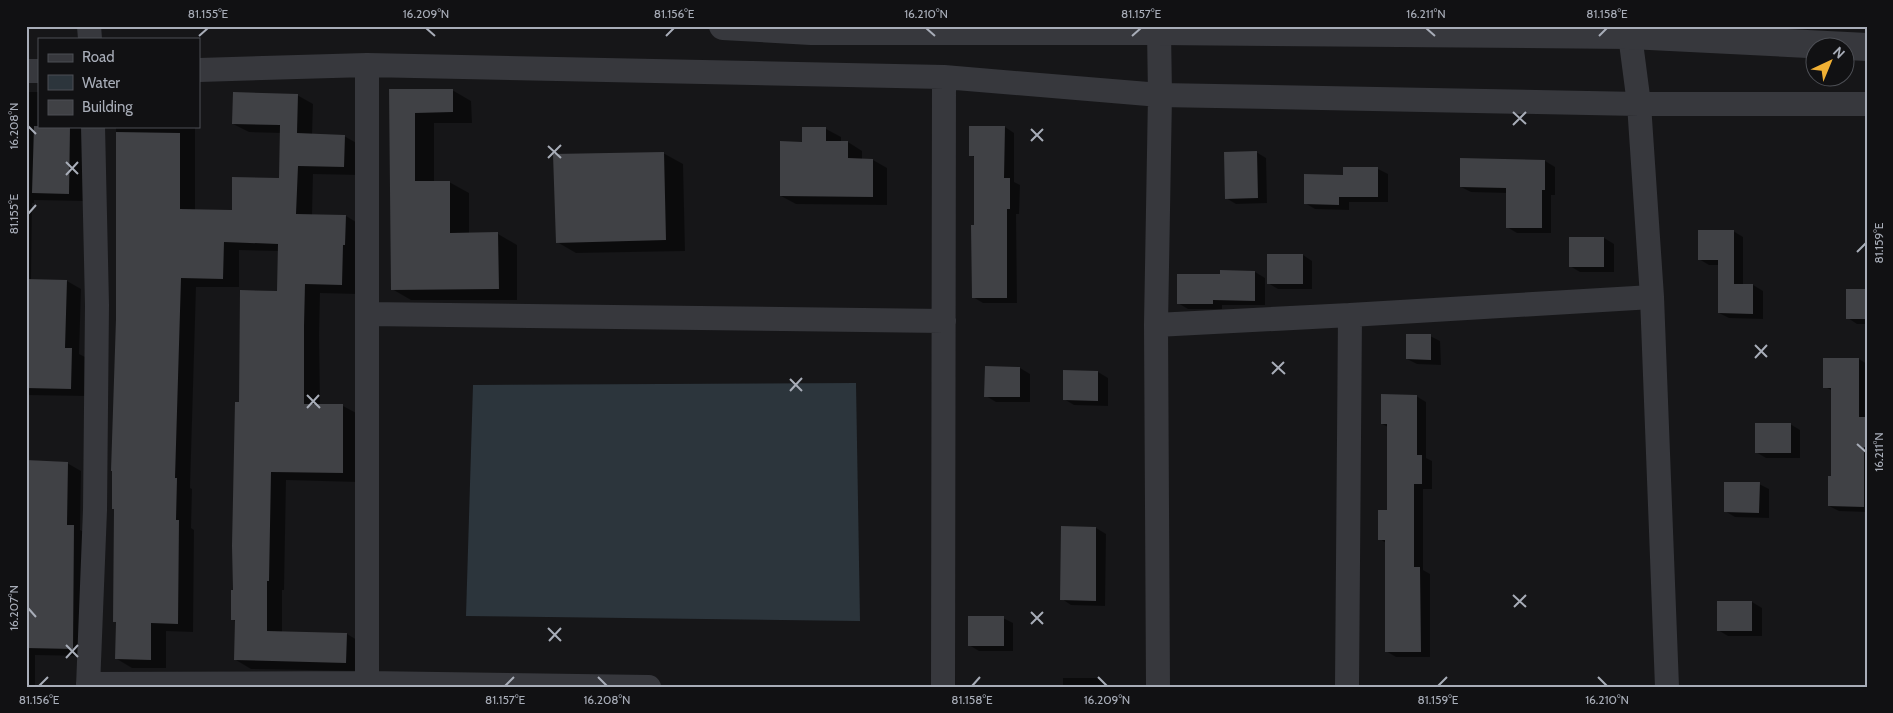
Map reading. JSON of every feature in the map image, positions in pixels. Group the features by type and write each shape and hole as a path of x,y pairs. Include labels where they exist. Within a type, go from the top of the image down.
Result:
{"street":[{"path":"724,26 811,29 1159,31 1377,29 1647,32 1867,47"},
{"path":"1158,687 1156,325 1160,94 1159,31"},
{"path":"1647,32 1639,104 1652,297 1667,687"},
{"path":"200,70 367,65 944,77 1160,94 1639,104 1867,104"},
{"path":"367,65 367,683"},
{"path":"943,687 944,77"},
{"path":"93,128 97,305 96,500 88,685 367,683 649,687"},
{"path":"1156,325 1652,297"},
{"path":"367,314 944,322"},
{"path":"1347,687 1350,315"}],"water":[{"path":"856,383 860,621 466,616 473,385"}],"building":[{"path":"389,89 453,89 453,112 415,113 415,181 450,181 450,233 498,232 499,289 391,290"},
{"path":"233,92 298,94 297,133 345,135 344,167 298,166 296,214 346,215 342,285 305,284 304,326 304,404 343,404 343,473 271,472 267,631 347,633 346,663 234,660 235,620 231,620 231,590 233,590 235,402 239,402 240,290 277,291 278,244 224,242 223,279 181,278 175,478 177,478 176,520 179,520 178,624 151,623 151,660 115,659 116,622 113,622 114,509 112,509 111,471 116,319 116,132 180,133 180,209 232,210 232,177 279,178 280,125 232,124"},
{"path":"34,126 38,126 38,128 70,128 69,194 32,193"},
{"path":"969,126 1005,126 1004,178 1010,178 1010,209 1007,209 1007,298 972,298 971,225 974,225 974,156 969,156"},
{"path":"802,127 826,127 826,141 848,141 848,158 873,159 873,197 780,196 780,141 802,142"},
{"path":"1257,151 1258,198 1225,199 1224,152"},
{"path":"664,152 666,240 556,243 553,154"},
{"path":"1460,158 1545,160 1545,190 1542,190 1542,228 1506,228 1506,188 1460,187"},
{"path":"1343,167 1378,167 1378,197 1339,197 1339,205 1304,204 1304,174 1343,175"},
{"path":"1698,230 1734,230 1734,284 1753,284 1753,314 1718,313 1718,260 1698,260"},
{"path":"1569,237 1604,237 1604,267 1569,267"},
{"path":"1267,254 1303,254 1303,284 1267,284"},
{"path":"1220,270 1255,271 1255,301 1213,300 1213,304 1177,304 1177,274 1220,274"},
{"path":"26,279 67,280 65,348 72,348 71,389 26,388"},
{"path":"1846,289 1867,289 1867,319 1846,319"},
{"path":"1406,334 1431,334 1431,360 1406,359"},
{"path":"1823,358 1859,358 1859,417 1867,417 1867,447 1864,447 1864,507 1828,506 1828,476 1831,476 1831,388 1823,388"},
{"path":"985,366 1020,367 1020,397 984,397"},
{"path":"1063,370 1098,371 1098,401 1063,400"},
{"path":"1381,394 1417,395 1417,455 1422,455 1422,484 1414,484 1414,567 1420,567 1421,652 1385,652 1385,540 1378,540 1378,510 1387,510 1387,424 1381,424"},
{"path":"1755,423 1791,423 1791,453 1755,453"},
{"path":"26,460 68,462 67,525 74,525 73,649 26,648"},
{"path":"1724,482 1760,482 1759,513 1724,512"},
{"path":"1061,526 1096,527 1096,601 1060,600"},
{"path":"1717,601 1752,601 1752,631 1717,631"},
{"path":"968,616 1004,616 1004,646 968,646"}]}
